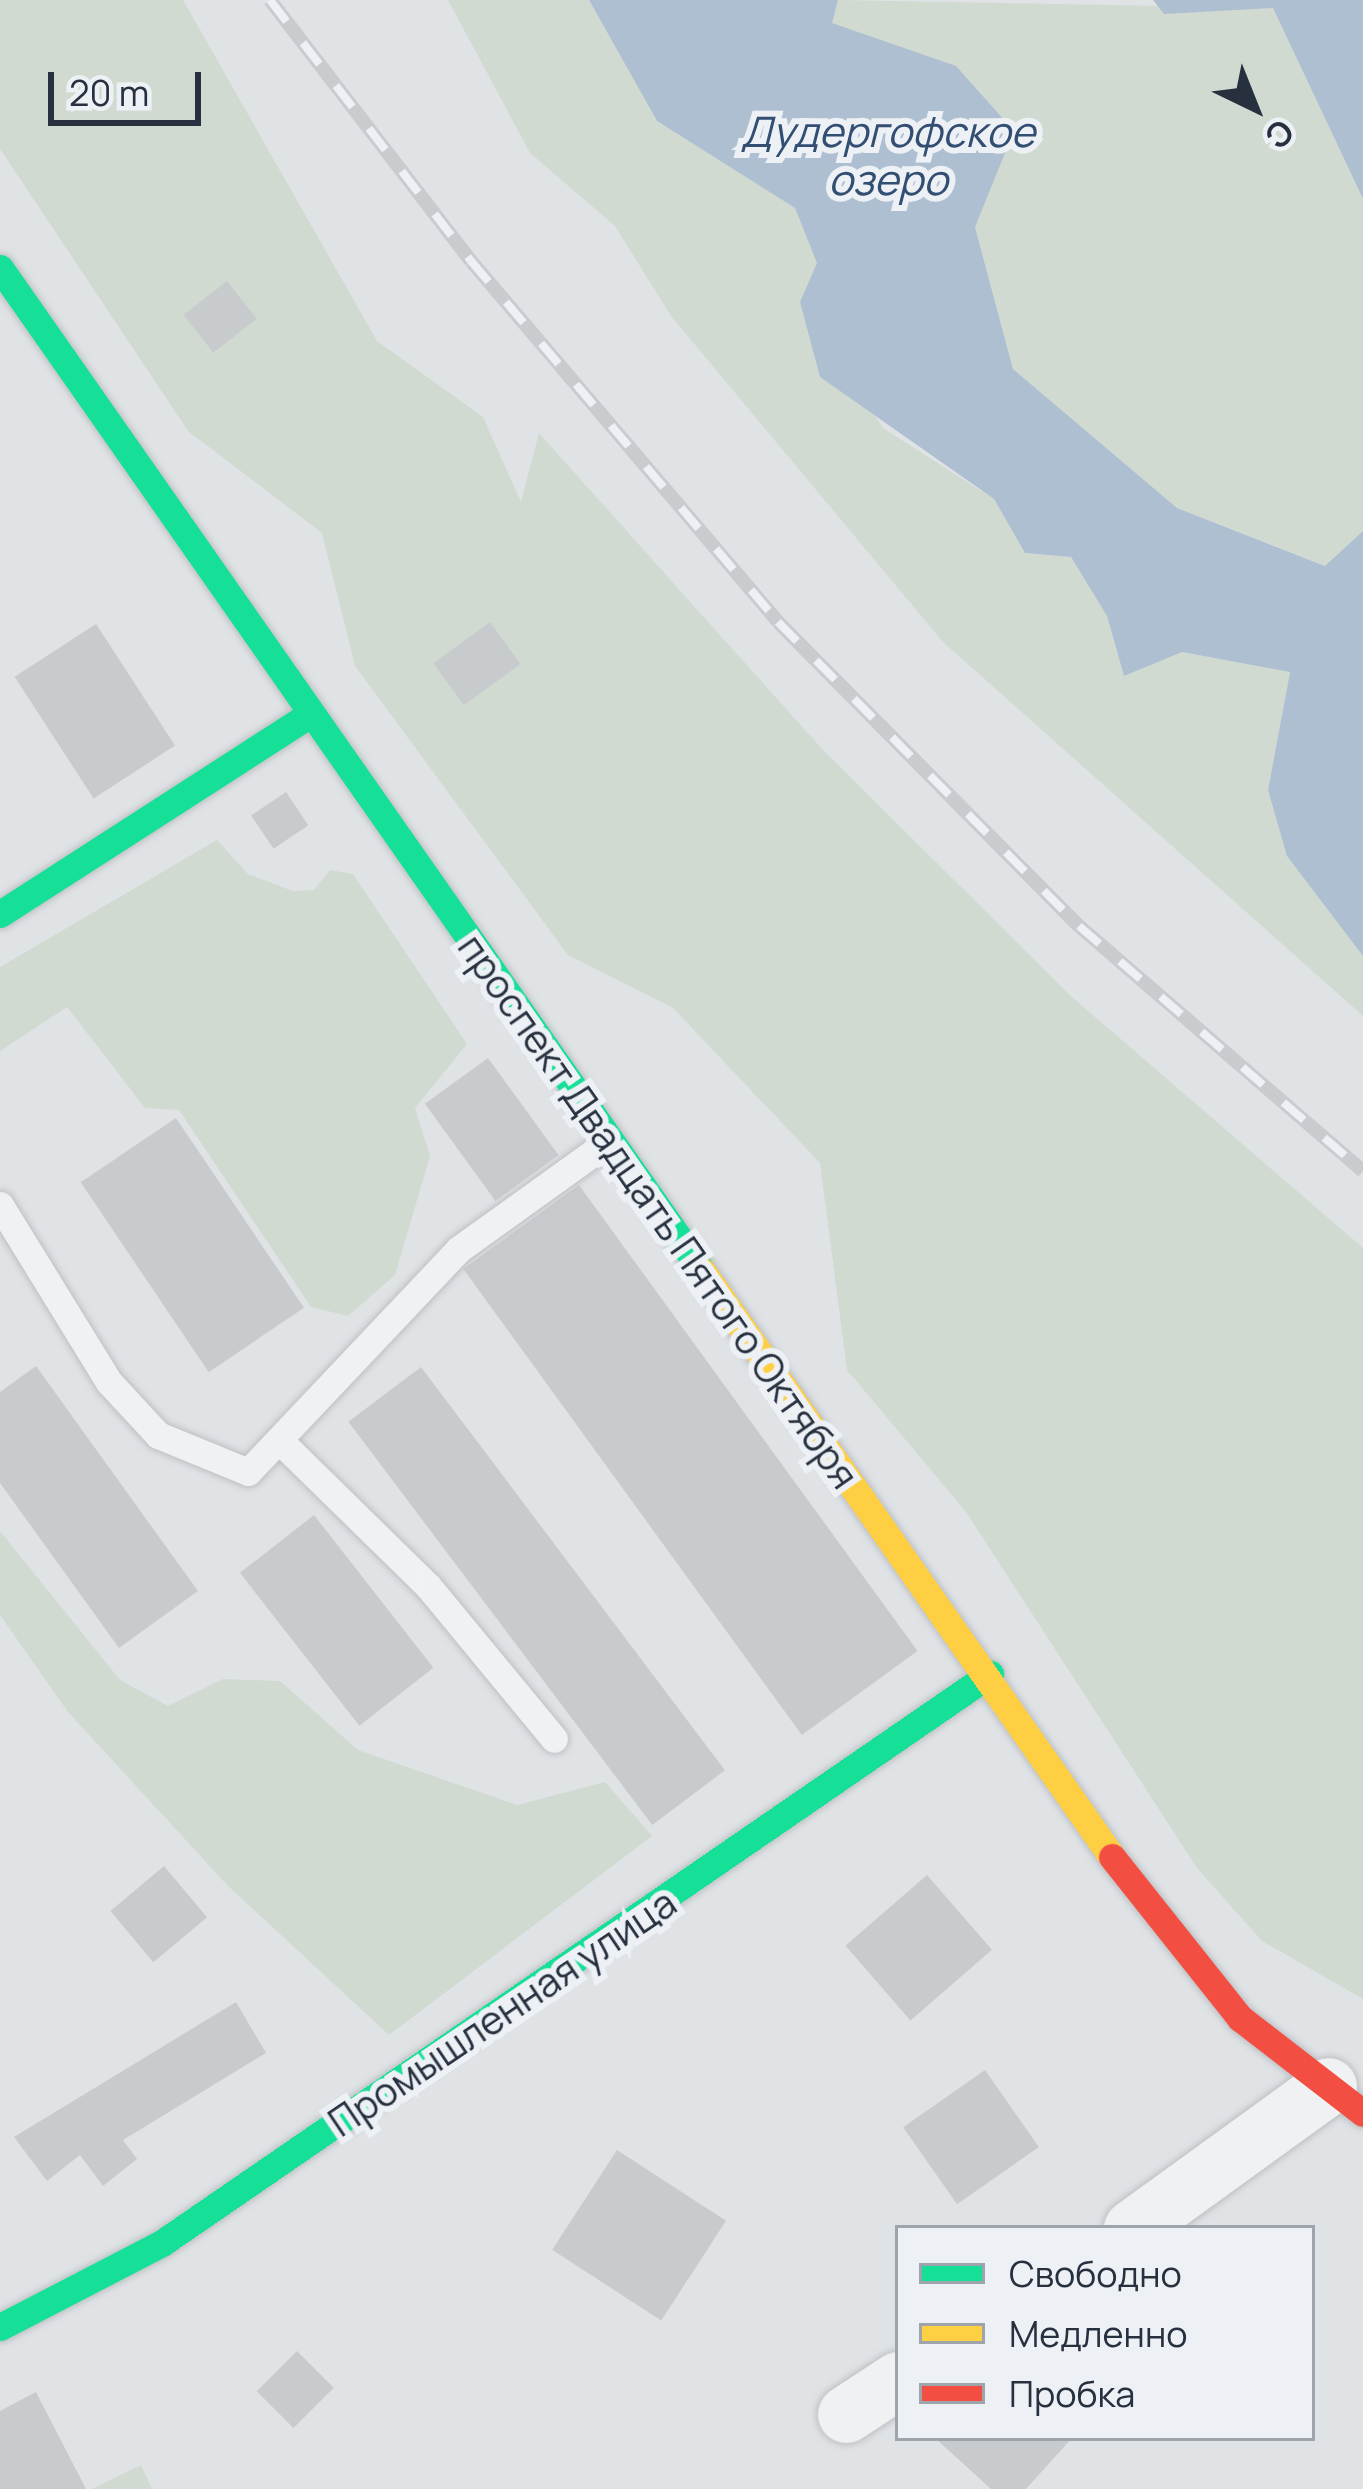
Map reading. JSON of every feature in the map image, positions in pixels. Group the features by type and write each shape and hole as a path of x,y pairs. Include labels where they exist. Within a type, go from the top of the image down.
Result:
{"street":[{"name":"проспект Двадцать Пятого Октября","path":"0,268 608,1142 1226,2001 1346,2099"},
{"path":"0,914 310,714"},
{"name":"Промышленная улица","path":"0,2326 162,2243 990,1674"},
{"path":"1137,2225 1346,2099"},
{"path":"846,2414 895,2382"}],"lane":[{"path":"0,1205 31,1242 64,1324 158,1435 248,1472 283,1444 459,1249 608,1142"},
{"path":"283,1444 428,1586 554,1739"}],"shaded area":[{"path":"0,0 183,0 377,341 483,417 521,502 539,433 823,750 1072,997 1363,1248 1363,1999 1262,1941 1197,1868 966,1512 847,1370 820,1163 673,1008 568,955 355,666 322,533 188,431 0,149"},
{"path":"448,0 589,0 657,121 795,208 818,263 800,302 883,428 994,499 1025,553 1071,557 1107,616 1124,675 1182,652 1290,672 1268,790 1288,856 1363,956 1363,1016 943,642 671,316 615,226 530,153"},
{"path":"838,0 1273,8 1363,199 1363,531 1326,566 1177,508 1013,369 975,227 831,22"},
{"path":"217,840 248,874 293,891 314,890 330,870 353,874 467,1044 415,1108 430,1156 395,1275 348,1316 311,1307 179,1110 145,1108 67,1007 0,1051 0,967"},
{"path":"0,1531 120,1680 168,1706 223,1679 280,1681 358,1750 517,1805 605,1782 652,1836 389,2035 228,1886 68,1712 0,1615"},
{"path":"141,2465 152,2489 92,2489"}],"water":[{"name":"Дудергофское озеро","path":"589,0 838,0 832,23 956,66 1014,131 975,227 1013,369 1177,508 1325,566 1363,531 1363,956 1287,856 1268,790 1290,672 1182,652 1124,676 1107,616 1071,557 1025,553 994,499 820,377 800,302 817,263 795,208 657,121"},
{"path":"1153,0 1363,0 1363,199 1273,8 1164,14"}],"building":[{"path":"227,281 257,319 213,353 184,315"},
{"path":"490,622 521,664 464,705 433,663"},
{"path":"96,624 175,746 94,798 15,677"},
{"path":"286,792 308,825 274,849 251,815"},
{"path":"488,1058 559,1155 495,1201 425,1104"},
{"path":"176,1118 304,1308 209,1372 81,1182"},
{"path":"579,1185 918,1651 802,1735 463,1269"},
{"path":"36,1366 198,1591 119,1648 0,1483 0,1392"},
{"path":"421,1367 725,1770 652,1825 348,1422"},
{"path":"314,1515 433,1668 359,1726 240,1573"},
{"path":"164,1866 207,1917 153,1962 110,1911"},
{"path":"927,1875 992,1950 910,2021 845,1946"},
{"path":"236,2002 266,2053 123,2140 137,2159 103,2186 80,2155 47,2181 14,2137"},
{"path":"985,2070 1039,2147 957,2204 903,2127"},
{"path":"617,2150 726,2221 661,2321 552,2250"},
{"path":"297,2351 334,2388 293,2428 257,2391"},
{"path":"36,2392 86,2489 0,2489 0,2411"},
{"path":"938,2441 1069,2441 1026,2489 991,2489"}],"railway":[{"path":"270,0 471,261 778,622 1079,926 1363,1171"}],"traffic: fast":[{"path":"0,268 702,1271"},
{"path":"0,914 310,714"},
{"path":"0,2327 162,2243 990,1674"}],"traffic: slow":[{"path":"702,1271 1112,1857"}],"traffic: jam":[{"path":"1112,1857 1240,2018 1363,2113"}]}
